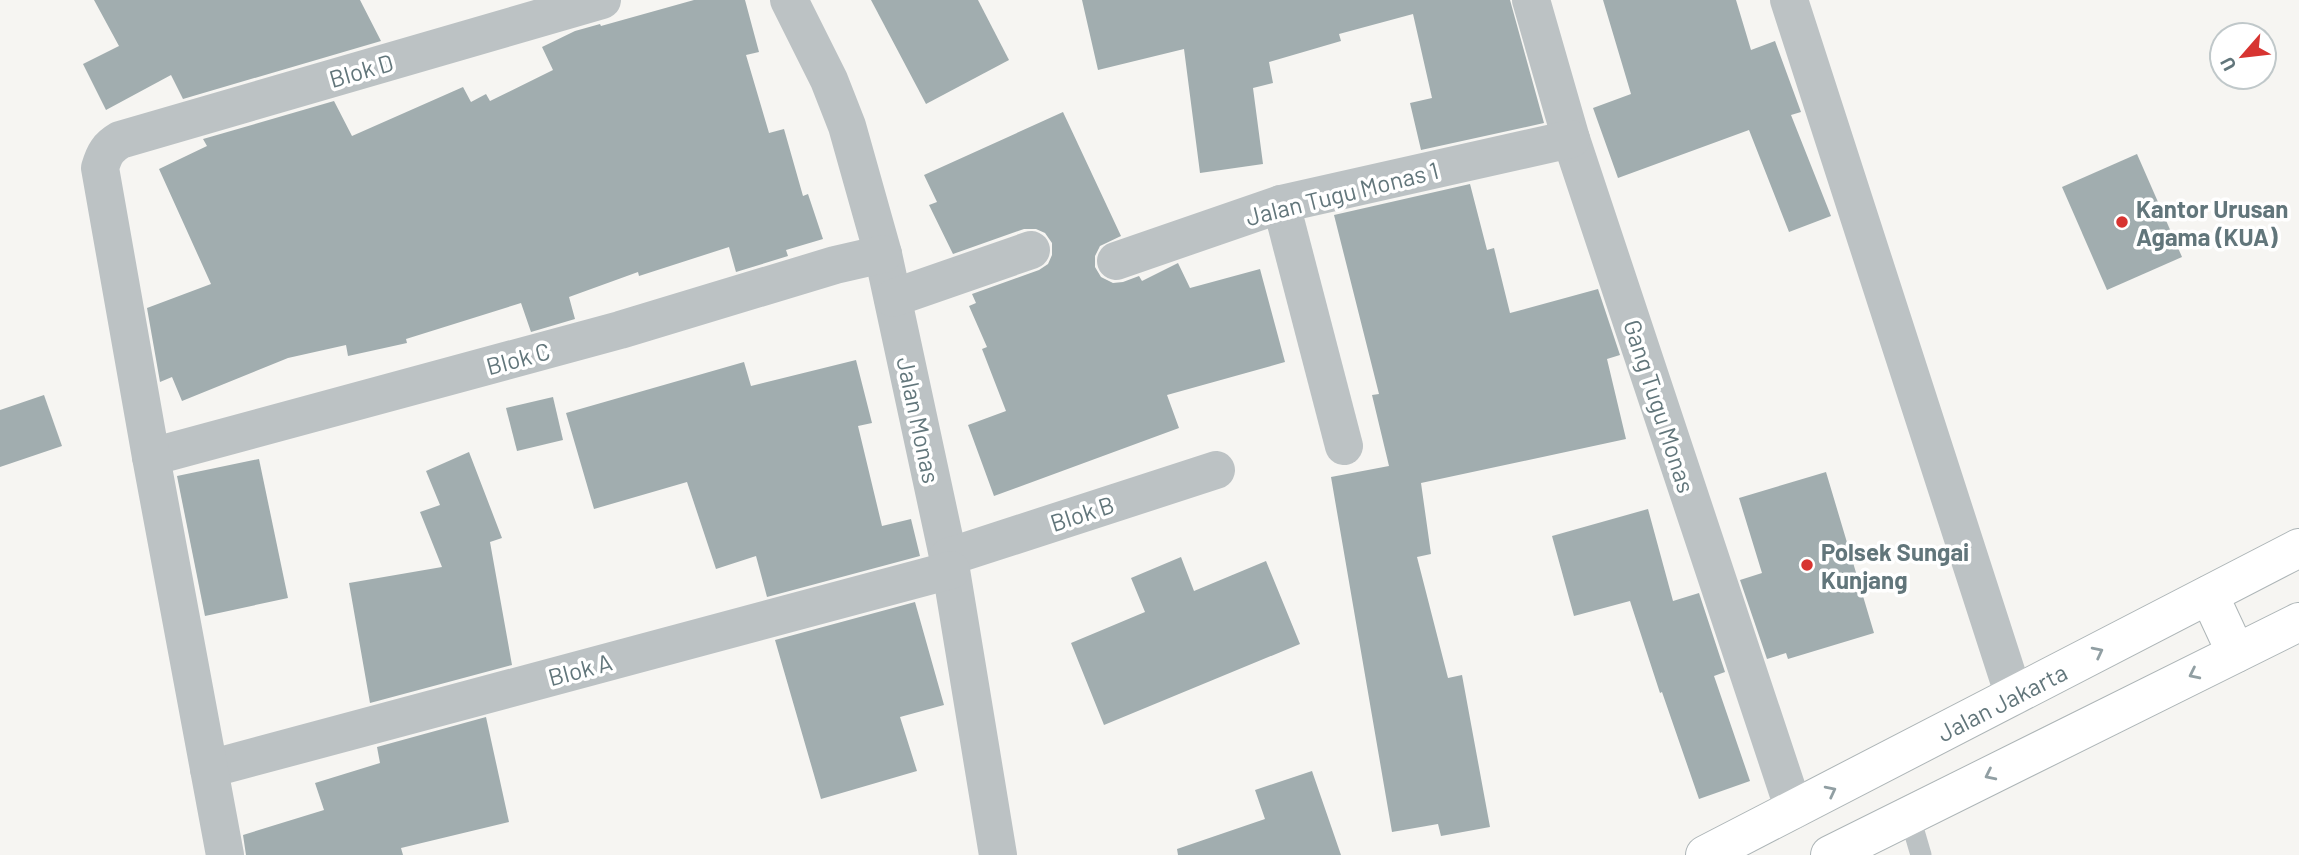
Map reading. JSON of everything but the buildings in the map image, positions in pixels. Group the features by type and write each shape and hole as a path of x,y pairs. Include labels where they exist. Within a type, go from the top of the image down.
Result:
{"main road":[{"name":"Jalan Jakarta","path":"1705,855 2299,548"},
{"path":"2209,595 2236,653"},
{"path":"1830,855 2299,622"}],"street":[{"name":"Blok D","path":"151,457 100,168 110,146 120,140 602,0"},
{"name":"Jalan Monas","path":"789,0 829,80 847,126 883,254 949,564 998,855"},
{"name":"Gang Tugu Monas","path":"1531,0 1571,139 1794,810"},
{"path":"1789,0 2014,696"},
{"name":"Jalan Tugu Monas 1","path":"1116,261 1281,204 1571,139"},
{"path":"1281,204 1344,446"},
{"path":"893,298 1031,250"},
{"name":"Blok C","path":"151,457 620,330 835,265 883,254"},
{"path":"151,457 225,855"},
{"name":"Blok B","path":"949,564 1216,470"},
{"name":"Blok A","path":"209,769 949,564"}],"lane":[{"path":"1909,814 1921,855"}],"place":[{"name":"Kantor Urusan Agama (KUA)","path":"2122,222"},
{"name":"Polsek Sungai Kunjang","path":"1807,565"}]}
